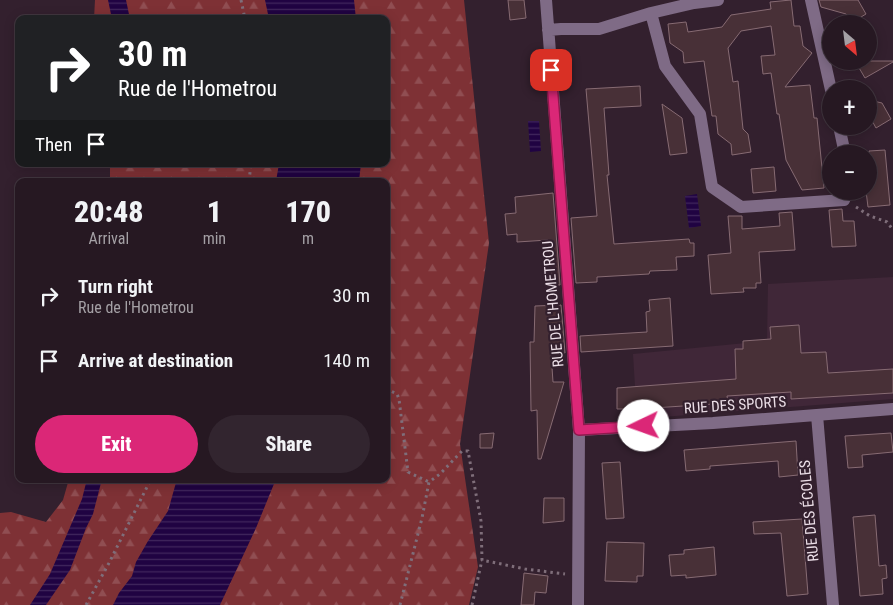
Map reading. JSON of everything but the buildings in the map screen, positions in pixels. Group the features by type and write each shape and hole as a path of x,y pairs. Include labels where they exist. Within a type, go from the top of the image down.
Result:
{"street":[{"name":"RUE DE L'HOMETROU","path":"546,0 579,430 578,605"},
{"path":"548,30 599,29 651,13 694,3 718,0"},
{"path":"811,0 829,80"},
{"path":"651,13 665,66 700,114 712,187 741,207 822,199"},
{"name":"RUE DES SPORTS","path":"579,430 713,423 893,409"},
{"name":"RUE DES ÉCOLES","path":"817,415 833,605"}],"path":[{"path":"242,0 244,15"},
{"path":"851,200 870,216 887,222 893,230"},
{"path":"390,391 397,394 399,399 408,472 429,482"},
{"path":"400,605 429,482 440,474 462,451 468,452 481,521 482,560 472,605"},
{"path":"86,605 110,563 149,483"},
{"path":"482,560 525,569 578,575"}],"shaded area":[{"path":"108,0 126,0 129,15 111,15"},
{"path":"265,0 354,0 356,15 268,15"},
{"path":"528,121 539,121 541,151 530,152"},
{"path":"278,167 361,167 359,178 277,178"},
{"path":"697,194 701,226 689,228 685,196"},
{"path":"893,277 893,399 637,419 633,354 767,341 768,284"},
{"path":"86,483 101,483 93,514 70,570 46,605 30,605 50,574 82,499"},
{"path":"176,483 274,483 256,528 220,605 113,605 119,593 132,576 136,562 148,541 168,511"}],"green space":[{"path":"95,0 464,0 489,243 460,444 478,567 469,605 0,605 0,513 11,512 46,522 63,500 68,483 390,483 390,178 110,178 110,167 390,167 390,15 94,15"}],"route":[{"path":"551,70 579,430 644,426"}]}
